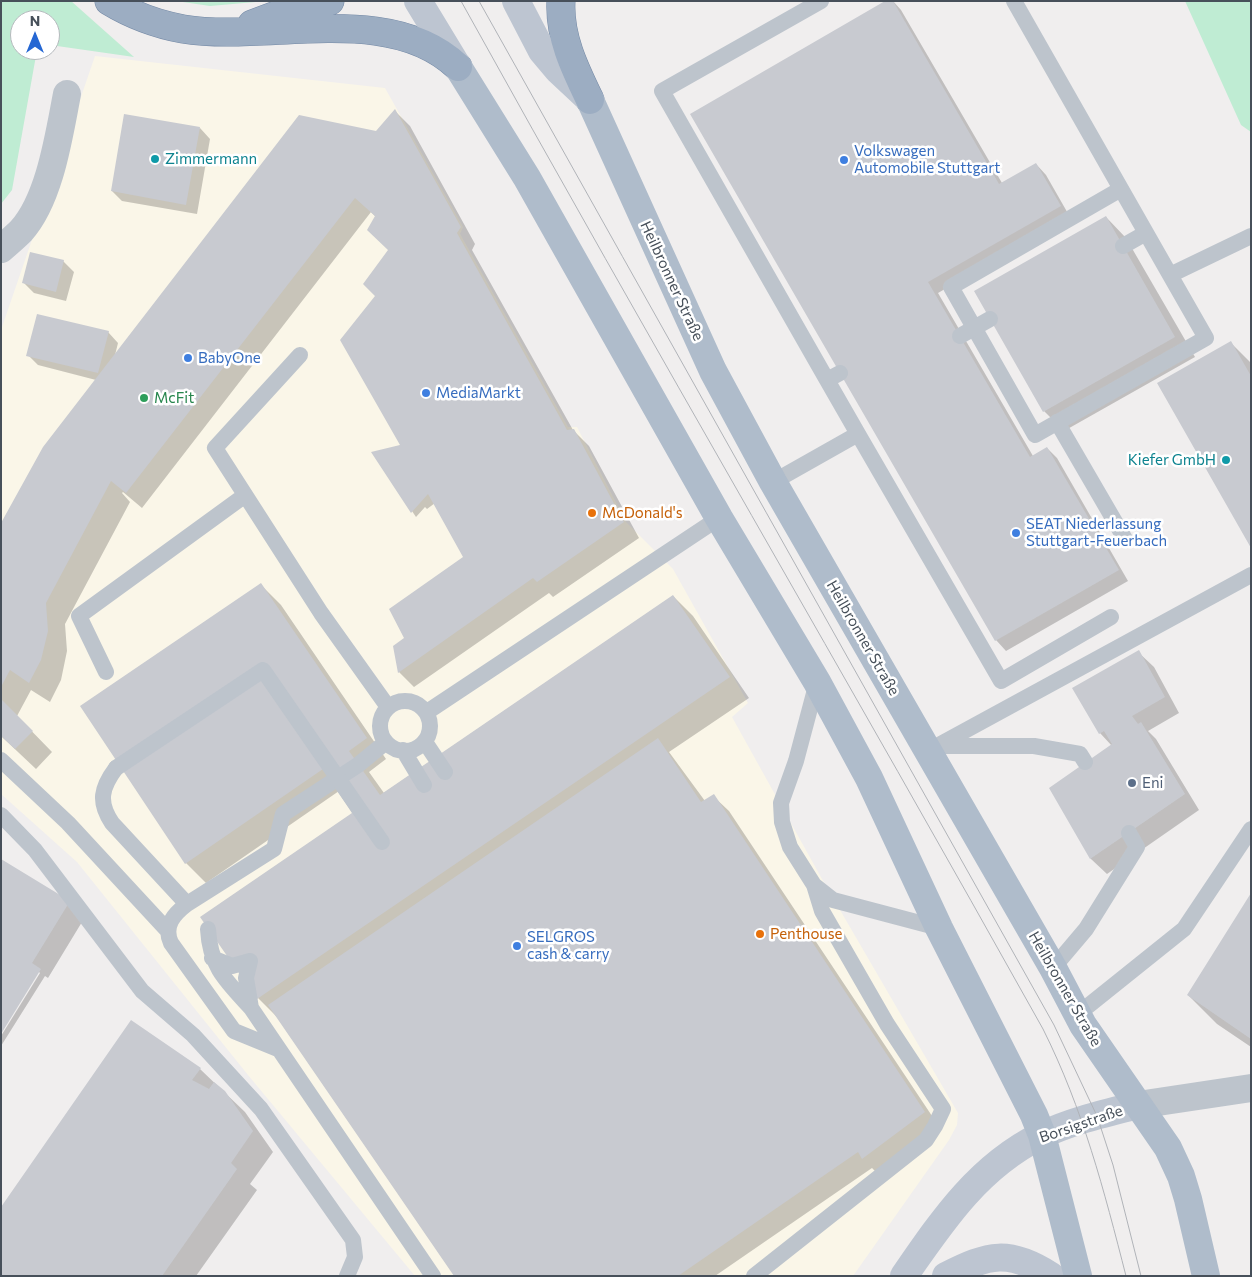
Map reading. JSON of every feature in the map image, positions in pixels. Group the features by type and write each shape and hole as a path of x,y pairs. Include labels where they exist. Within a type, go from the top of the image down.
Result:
{"highway":[{"path":"109,1 157,24 185,29 217,31 344,30 375,32 430,46 458,67"},
{"path":"217,31 243,27 288,11 330,1"},
{"path":"561,1 562,31 572,62 590,100"}],"main road":[{"path":"418,1 527,178 719,518 817,682 869,778 939,928 1034,1115 1042,1135 1078,1276"},
{"name":"Heilbronner Straße","path":"516,1 542,51 558,70 590,100 713,371 773,482 932,746 1078,1014 1111,1067 1168,1148 1181,1176 1206,1276"},
{"name":"Borsigstraße","path":"904,1276 949,1211 966,1191 1008,1155 1042,1135 1096,1116 1138,1105"},
{"path":"946,1276 980,1261 1001,1258 1023,1260 1051,1276"}],"street":[{"path":"1,249 22,230 41,198 57,145 67,94"},
{"path":"1138,1105 1251,1088"}],"lane":[{"path":"821,1 662,91 834,376 858,434 1001,681 1111,617"},
{"path":"1014,1 1206,338 1035,435 951,287 1121,189"},
{"path":"1123,246 1146,233"},
{"path":"1170,275 1251,236"},
{"path":"960,336 990,320 974,327"},
{"path":"300,354 215,448 244,496 321,612 388,707"},
{"path":"1057,422 1125,538"},
{"path":"773,482 858,434"},
{"path":"106,672 80,616 244,496"},
{"path":"427,712 633,574 671,552 719,518"},
{"path":"932,746 1251,576"},
{"path":"187,904 112,823 104,811 102,796 107,780 116,768 263,670 382,842"},
{"path":"754,1276 869,1187 926,1140 936,1126 942,1109 887,1024 822,911 814,885 790,847 782,822 780,803 796,760 817,682"},
{"path":"402,701 416,703 427,712 430,727 425,742 419,747 402,750 394,748 386,742 380,724 388,707 402,701"},
{"path":"168,931 176,913 187,904 274,849 283,814 358,765 386,742"},
{"path":"425,742 445,772"},
{"path":"932,746 1034,746 1080,754 1085,762"},
{"path":"402,750 424,785"},
{"path":"1,760 68,823 168,931 171,943 228,1024 244,1036 278,1049"},
{"path":"1,815 35,850 142,991 193,1035 261,1109 353,1240 355,1257 347,1276"},
{"path":"1078,1014 1184,929 1251,829"},
{"path":"1053,968 1086,929 1137,847 1129,833"},
{"path":"814,885 833,900 939,928"},
{"path":"208,929 212,958 223,979 251,1008 433,1276"},
{"path":"212,958 232,966 250,961 246,978 251,1008"}],"shaded area":[{"path":"95,56 385,88 463,227 460,234 568,427 577,427 626,522 673,569 748,703 732,717 822,879 958,1113 957,1125 949,1140 853,1276 415,1276 248,1075 77,862 1,794 1,330"}],"green space":[{"path":"1,1 71,1 134,57 60,46 60,10 10,10 10,60 35,60 12,190 1,204"},
{"path":"176,1 267,1 210,6"},
{"path":"1185,1 1251,1 1251,132 1241,125"}],"building":[{"path":"885,1 893,1 999,184 1036,163 1061,206 928,282 1030,457 1047,447 1119,570 995,641 690,114"},
{"path":"395,109 461,227 457,233 567,430 574,429 624,522 537,582 533,578 398,673 393,646 404,638 389,609 463,557 428,494 411,513 371,452 400,445 340,340 375,296 363,284 388,250 367,230 375,216 355,198 126,493 111,481 46,603 48,631 41,660 29,683 10,670 1,687 1,523 43,447 299,115 376,131"},
{"name":"Zimmermann","path":"124,114 200,127 186,205 111,191"},
{"path":"1106,216 1175,337 1043,412 974,291"},
{"path":"30,252 64,260 56,292 22,283"},
{"path":"37,314 109,331 98,373 26,356"},
{"name":"Kiefer GmbH","path":"1231,341 1251,376 1251,548 1157,383"},
{"path":"261,583 367,738 349,751 380,795 673,595 730,677 257,999 200,917 352,813 323,769 185,864 80,706"},
{"path":"1139,650 1165,697 1132,716 1138,724 1141,722 1185,794 1090,859 1049,788 1112,744 1104,731 1099,734 1072,688"},
{"path":"1,699 33,731 15,749 1,736"},
{"path":"658,738 701,802 714,794 925,1112 862,1159 858,1152 678,1276 454,1276 268,1005"},
{"path":"1,859 70,901 32,963 41,969 1,1034"},
{"path":"1251,893 1251,1039 1187,995"},
{"path":"131,1020 201,1068 192,1080 209,1089 214,1082 225,1091 253,1131 231,1163 237,1169 162,1276 1,1276 1,1207"}],"tram line":[{"path":"461,1 1043,1029 1070,1089 1081,1120 1101,1181 1126,1276"},
{"path":"479,1 1054,1025 1097,1116 1113,1165 1141,1276"}],"place":[{"name":"Zimmermann","path":"155,159"},
{"name":"Volkswagen Automobile Stuttgart","path":"844,160"},
{"name":"BabyOne","path":"188,358"},
{"name":"MediaMarkt","path":"426,393"},
{"name":"McFit","path":"144,398"},
{"name":"Kiefer GmbH","path":"1226,460"},
{"name":"McDonald's","path":"592,513"},
{"name":"SEAT Niederlassung Stuttgart-Feuerbach","path":"1016,533"},
{"name":"Eni","path":"1132,783"},
{"name":"Penthouse","path":"760,934"},
{"name":"SELGROS cash & carry","path":"517,946"}]}
